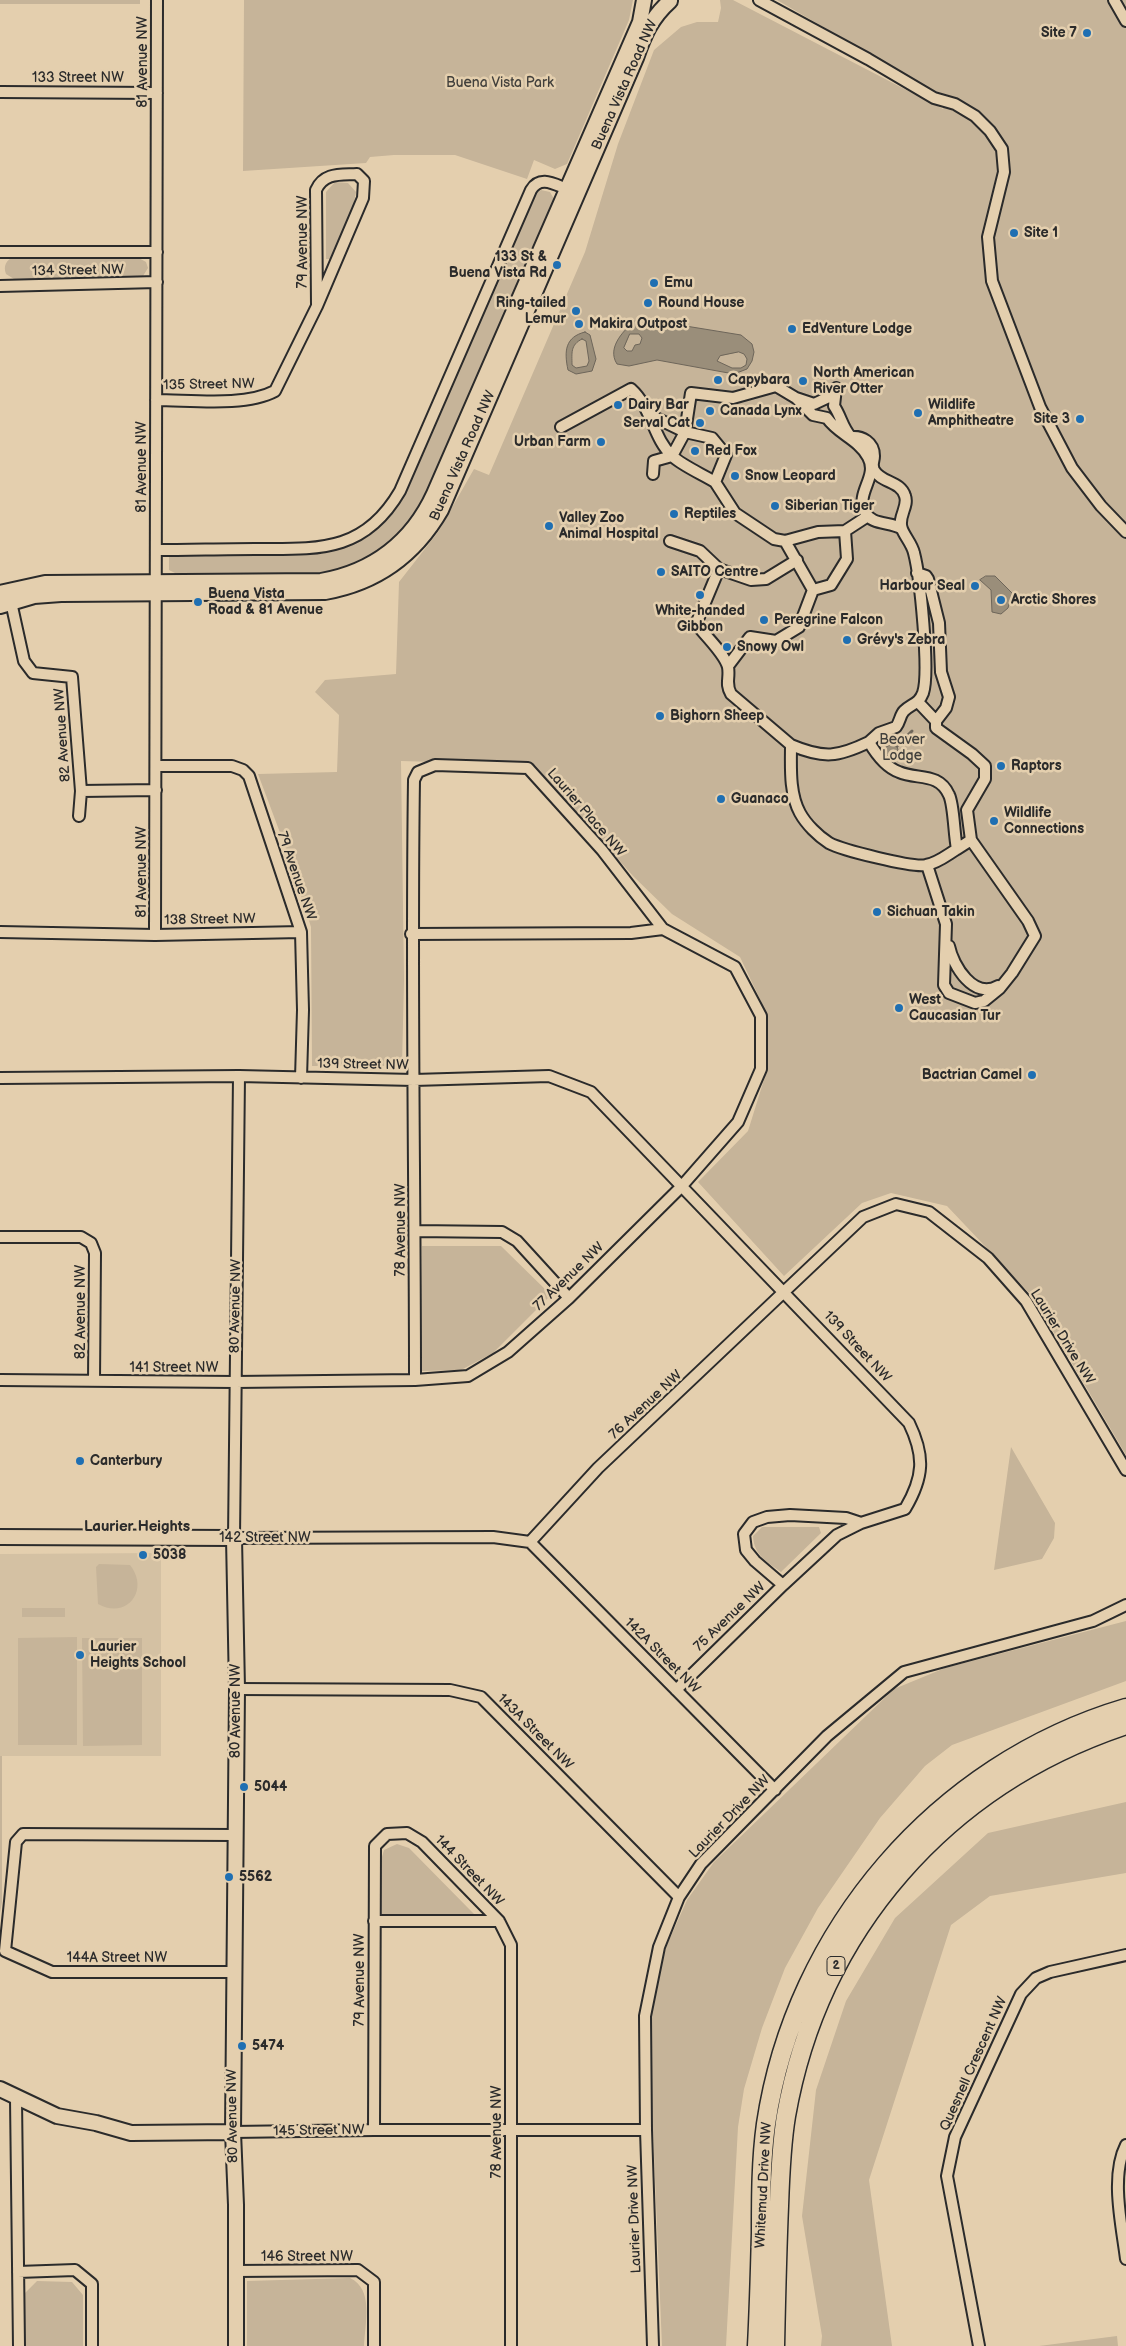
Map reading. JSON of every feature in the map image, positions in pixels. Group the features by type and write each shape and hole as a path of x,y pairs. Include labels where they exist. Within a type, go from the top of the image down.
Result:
{"highway":[{"name":"Whitemud Drive NW","path":"771,2345 762,2181 766,2124 781,2061 795,2015 831,1941 868,1884 898,1850 942,1807 992,1771 1039,1743 1087,1722 1126,1708"},
{"name":"Whitemud Drive NW","path":"771,2345 780,2174 785,2118 806,2038 826,1987 842,1956 865,1917 887,1888 917,1854 960,1814 1032,1766 1080,1742 1126,1725"}],"street":[{"name":"81 Avenue NW","path":"155,935 157,0"},
{"name":"Buena Vista Road NW","path":"4,600 34,596 156,588 328,580 347,575 371,565 404,540 421,519 432,500 640,22 644,0"},
{"name":"Buena Vista Road NW","path":"156,588 310,593 339,589 379,574 404,557 420,541 434,523 448,497 636,58 644,34 654,17 670,0"},
{"path":"759,0 868,59 934,98 962,108 975,116 990,131 1002,149 1004,172 988,237 992,281 1040,407 1072,468 1102,506 1126,532"},
{"path":"1114,0 1126,21"},
{"name":"133 Street NW","path":"0,92 156,92"},
{"name":"79 Avenue NW","path":"263,397 275,391 317,306 363,198 364,181 357,174 326,176 319,183 316,190 317,306"},
{"path":"156,550 315,549 346,541 378,521 400,491 531,190 537,183 548,182 567,189"},
{"name":"134 Street NW","path":"0,252 157,252"},
{"name":"134 Street NW","path":"0,286 157,282"},
{"path":"653,474 654,461 672,456 685,432 690,393 733,398 776,386 796,398 814,404 831,396 836,388 834,406 840,416 843,428 863,449 881,478 904,492 906,500 901,518 902,529 914,552 923,617 925,680 918,702 905,710 896,727 879,733 870,742 848,752 829,756 815,754 791,745 731,694 726,687 728,666 750,637 776,641 799,627 813,590 785,541"},
{"path":"561,427 632,389 641,398 650,415 656,440 690,472 715,482 735,513 774,538 785,541 818,532 845,531 868,516"},
{"name":"135 Street NW","path":"156,400 236,400 263,397"},
{"path":"796,398 813,415 827,418 833,427 851,437"},
{"path":"650,415 685,432 712,438 726,455 715,482"},
{"path":"872,465 870,480 862,498 865,512 877,522 894,524 902,529"},
{"path":"813,590 831,585 847,559 845,531"},
{"path":"670,541 700,552 719,569 751,580 760,581 771,577 797,560"},
{"path":"719,569 696,624 728,666"},
{"path":"918,573 926,576 928,579 939,623 941,672 948,697 946,708 936,721"},
{"name":"82 Avenue NW","path":"4,600 24,661 33,673 72,676 81,791 79,816"},
{"path":"923,642 941,643"},
{"path":"918,702 936,721 939,732 972,754 985,766 985,780 967,810 971,840 1028,920 1035,936 1003,983 984,1001 978,1003 949,993 943,979 947,941 946,924 927,865"},
{"path":"870,742 881,760 898,772 929,777 943,785 952,804 953,828 957,849"},
{"path":"791,745 793,791 796,804 807,822 823,838 842,848 913,864 927,865 971,840"},
{"name":"Laurier Place NW","path":"414,1080 411,934 414,780 418,772 435,765 528,768 602,850 663,929 735,967 761,1016 761,1069 738,1122 681,1187"},
{"name":"79 Avenue NW","path":"156,766 232,766 243,770 249,776 300,932 303,1010 301,1078"},
{"path":"81,791 156,790"},
{"path":"411,934 631,933 663,929"},
{"name":"138 Street NW","path":"0,932 155,935 300,932"},
{"path":"947,941 954,961 964,977 973,984 988,989 1003,983"},
{"name":"139 Street NW","path":"0,1078 239,1076 414,1080 548,1076 591,1092 681,1187"},
{"name":"80 Avenue NW","path":"236,2346 233,1972 237,1689 234,1538 239,1076"},
{"name":"78 Avenue NW","path":"414,1080 415,1380"},
{"path":"681,1187 785,1291"},
{"name":"77 Avenue NW","path":"468,1376 508,1352 569,1298 681,1187"},
{"name":"Laurier Drive NW","path":"785,1291 864,1217 896,1204 929,1212 988,1258 1026,1300 1126,1470"},
{"path":"415,1231 502,1232 517,1241 569,1298"},
{"name":"82 Avenue NW","path":"0,1237 81,1237 91,1243 95,1253 94,1381"},
{"name":"139 Street NW","path":"785,1291 909,1422"},
{"name":"76 Avenue NW","path":"530,1542 598,1468 785,1291"},
{"name":"141 Street NW","path":"0,1380 235,1382 415,1380 468,1376"},
{"name":"75 Avenue NW","path":"676,1690 837,1535 860,1523 905,1509 916,1489 920,1465 918,1442 909,1422"},
{"name":"75 Avenue NW","path":"783,1585 755,1561 746,1550 744,1534 753,1522 768,1517 790,1516 846,1518 860,1523"},
{"name":"142 Street NW","path":"0,1537 493,1537 530,1542"},
{"name":"142A Street NW","path":"530,1542 775,1790"},
{"name":"Laurier Drive NW","path":"653,2346 646,2130 645,2016 659,1948 679,1897 701,1864 827,1736 904,1672 1093,1621 1126,1605"},
{"name":"143A Street NW","path":"237,1689 450,1690 481,1697 679,1897"},
{"name":"144A Street NW","path":"233,1972 52,1972 5,1951 16,1842 23,1834 235,1835"},
{"name":"79 Avenue NW","path":"374,2130 376,1846 387,1834"},
{"name":"144 Street NW","path":"387,1834 407,1834 422,1842 498,1921"},
{"name":"144 Street NW","path":"374,1921 498,1921"},
{"name":"78 Avenue NW","path":"498,1921 511,1945 511,2346"},
{"name":"Quesnell Crescent NW","path":"979,2346 947,2176 955,2137 1020,1994 1036,1978 1050,1972 1126,1955"},
{"name":"145 Street NW","path":"0,2089 16,2099 57,2116 96,2123 131,2133 510,2129 646,2130"},
{"path":"16,2099 19,2346"},
{"path":"1126,2145 1123,2151 1117,2186 1126,2259"},
{"path":"18,2272 75,2270 92,2284 92,2346"},
{"name":"146 Street NW","path":"236,2271 358,2270 374,2282 374,2346"}],"shaded area":[{"path":"637,319 646,320 651,328 656,328 661,322 741,335 752,344 754,352 752,361 747,369 734,374 657,360 629,366 617,364 614,358 615,345 622,333","holes":["630,334 639,334 642,338 640,344 635,345 632,351 627,351 624,348","739,352 744,354 747,359 746,365 741,368 732,368 717,361 720,356"]},
{"path":"585,332 590,335 596,359 592,371 576,374 568,370 566,351 570,341 578,334","holes":["582,339 586,341 589,361 587,366 576,368 572,365 572,353 575,344"]},
{"name":"Arctic Shores","path":"986,576 995,576 1012,593 1008,608 1001,614 992,612 991,590 980,580"},
{"path":"894,744 898,750 895,755 887,760 882,754 882,749"},
{"name":"Laurier Heights School","path":"161,1553 161,1756 0,1756 0,1554"}],"green space":[{"path":"0,0 140,0 140,4 0,4"},
{"name":"Buena Vista Park","path":"244,0 633,0 629,20 567,164 555,169 534,160 527,179 455,155 394,155 370,157 366,163 243,171"},
{"name":"Beaver Lodge","path":"720,0 733,0 943,109 945,98 777,0 1126,0 1126,1455 1033,1297 947,1206 891,1193 862,1203 784,1276 698,1182 748,1131 767,1070 767,1014 740,957 672,914 633,876 535,765 401,761 404,980 402,1066 312,1066 311,927 285,846 258,774 337,772 339,715 315,692 325,680 396,674 399,582 438,532 474,469 489,475 585,252 618,144 654,50 681,27 697,22 718,22 721,8"},
{"path":"335,182 348,183 356,192 353,208 332,259 326,259 326,192"},
{"path":"541,190 550,192 554,199 554,205 418,514 382,552 349,569 317,576 175,577 175,573 169,570 169,556 172,555 321,554 360,539 371,532 390,514 406,490 534,195"},
{"path":"14,257 137,257 146,262 148,268 143,276 138,278 14,279 6,274 5,266"},
{"path":"422,1246 501,1246 551,1295 493,1353 461,1370 422,1371"},
{"path":"1011,1447 1055,1523 1054,1538 1042,1559 994,1570"},
{"path":"762,1527 819,1527 821,1533 781,1572 758,1553 753,1536"},
{"path":"99,1564 130,1565 136,1575 138,1584 132,1600 126,1605 118,1608 109,1608 98,1604 96,1567"},
{"path":"22,1608 65,1608 65,1617 22,1617"},
{"path":"1126,1621 1126,1681 952,1745 925,1766 880,1818 818,1908 785,1968 762,2028 744,2089 738,2127 726,2346 662,2346 649,2034 655,1986 667,1945 687,1900 714,1862 894,1689 945,1668"},
{"path":"77,1637 77,1745 18,1745 18,1638"},
{"path":"82,1638 142,1638 142,1745 83,1746"},
{"path":"0,1756 2,1756 2,1902 0,1913"},
{"path":"1126,1802 1126,1873 990,1896 951,1925 869,2180 892,2346 821,2346 822,2336 802,2216 816,2090 846,2001 895,1918 988,1833"},
{"path":"397,1844 409,1848 474,1914 380,1916 382,1857 384,1850"},
{"path":"350,2278 358,2283 365,2298 364,2346 247,2346 247,2281"},
{"path":"37,2281 72,2282 83,2295 83,2346 25,2346 25,2293"},
{"path":"1117,2336 1118,2346 1039,2346"}],"waterway":[{"path":"897,746 912,731"}],"place":[{"name":"Site 7","path":"1087,33"},
{"name":"Site 1","path":"1014,233"},
{"name":"133 St & Buena Vista Rd","path":"557,265"},
{"name":"Emu","path":"654,283"},
{"name":"Round House","path":"648,303"},
{"name":"Ring-tailed Lemur","path":"576,311"},
{"name":"Makira Outpost","path":"579,324"},
{"name":"EdVenture Lodge","path":"792,329"},
{"name":"Capybara","path":"718,380"},
{"name":"North American River Otter","path":"803,381"},
{"name":"Dairy Bar","path":"618,405"},
{"name":"Canada Lynx","path":"710,411"},
{"name":"Wildlife Amphitheatre","path":"918,413"},
{"name":"Site 3","path":"1080,419"},
{"name":"Serval Cat","path":"700,423"},
{"name":"Urban Farm","path":"601,442"},
{"name":"Red Fox","path":"695,451"},
{"name":"Snow Leopard","path":"735,476"},
{"name":"Siberian Tiger","path":"775,506"},
{"name":"Reptiles","path":"674,514"},
{"name":"Valley Zoo Animal Hospital","path":"549,526"},
{"name":"SAITO Centre","path":"661,572"},
{"name":"Harbour Seal","path":"975,586"},
{"name":"White-handed Gibbon","path":"700,595"},
{"name":"Arctic Shores","path":"1001,600"},
{"name":"Buena Vista Road & 81 Avenue","path":"198,602"},
{"name":"Peregrine Falcon","path":"764,620"},
{"name":"Grévy's Zebra","path":"847,640"},
{"name":"Snowy Owl","path":"727,647"},
{"name":"Bighorn Sheep","path":"660,716"},
{"name":"Raptors","path":"1001,766"},
{"name":"Guanaco","path":"721,799"},
{"name":"Wildlife Connections","path":"994,821"},
{"name":"Sichuan Takin","path":"877,912"},
{"name":"West Caucasian Tur","path":"899,1008"},
{"name":"Bactrian Camel","path":"1032,1075"},
{"name":"Canterbury","path":"80,1461"},
{"name":"5038","path":"143,1555"},
{"name":"Laurier Heights School","path":"80,1655"},
{"name":"5044","path":"244,1787"},
{"name":"5562","path":"229,1877"},
{"name":"5474","path":"242,2046"}],"district":[{"name":"Laurier Heights","path":"137,1527"}]}
